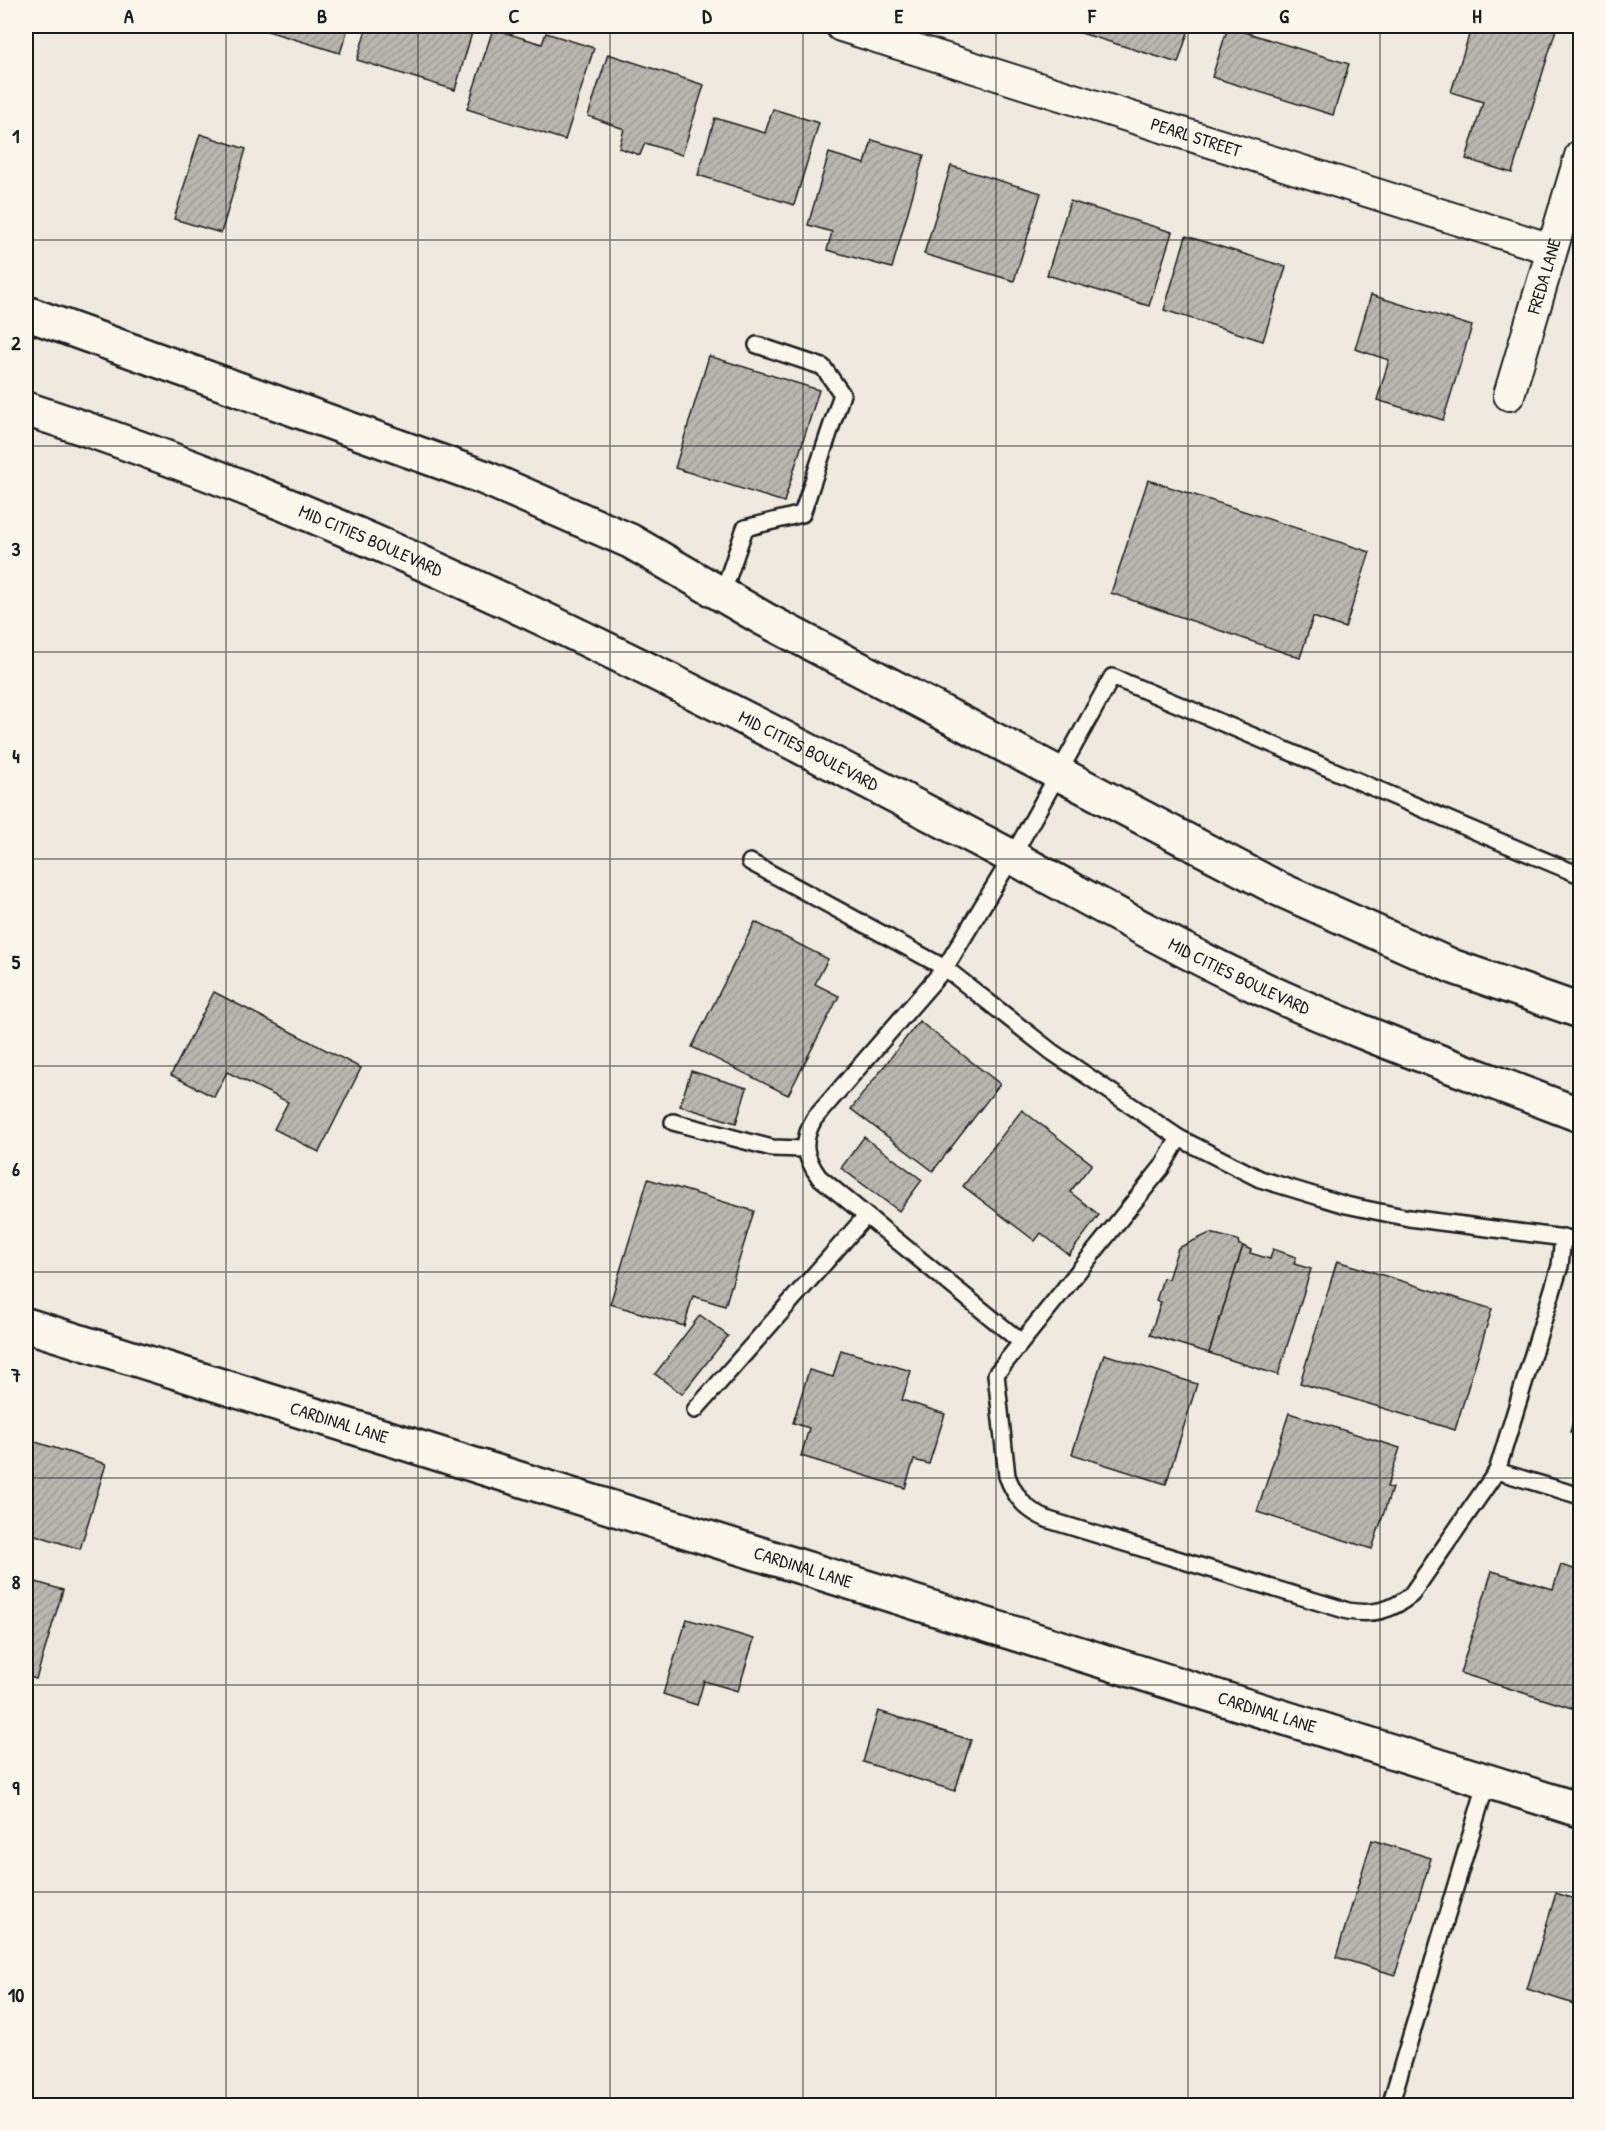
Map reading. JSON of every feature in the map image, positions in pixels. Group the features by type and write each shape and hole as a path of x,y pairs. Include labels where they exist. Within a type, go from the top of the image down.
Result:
{"main road":[{"path":"26,313 483,477 630,541 723,595 1279,889 1454,967 1581,1011"},
{"name":"MID CITIES BOULEVARD","path":"26,409 118,439 378,544 519,607 714,702 1236,976 1343,1024 1581,1115"},
{"name":"CARDINAL LANE","path":"26,1325 1581,1810"}],"street":[{"name":"PEARL STREET","path":"841,26 1551,249"},
{"name":"FREDA LANE","path":"1509,395 1551,249 1581,156"}],"lane":[{"path":"723,595 745,528 802,514 843,394 824,367 757,345"},
{"path":"1021,1342 819,1177 804,1149 805,1134 814,1119 945,968 1012,857 1112,677 1581,875"},
{"path":"750,862 945,968 1052,1052 1179,1138 1260,1179 1346,1205 1455,1225 1581,1240"},
{"path":"673,1122 772,1148 804,1149"},
{"path":"1179,1138 1162,1167 996,1374 1007,1476 1012,1490 1034,1514 1049,1520 1348,1611 1366,1614 1384,1611 1398,1606 1411,1595 1497,1471 1560,1266 1563,1237"},
{"path":"695,1410 866,1216"},
{"path":"1497,1471 1581,1496"},
{"path":"1390,2106 1487,1781"}],"building":[{"path":"251,26 349,26 340,53"},
{"path":"367,26 474,26 455,90 357,60"},
{"path":"1069,26 1190,26 1178,63 1068,29"},
{"path":"1472,26 1557,26 1512,173 1466,159 1483,102 1451,92"},
{"path":"1228,27 1349,64 1333,115 1212,77"},
{"path":"493,29 542,44 546,33 594,48 565,140 467,109"},
{"path":"608,54 704,85 682,155 645,143 640,155 619,148 624,129 588,116"},
{"path":"773,109 819,123 794,205 698,175 715,118 765,133"},
{"path":"200,134 246,149 221,233 174,219"},
{"path":"872,140 924,155 892,268 827,250 832,232 808,225 829,153 865,164"},
{"path":"951,166 1041,193 1014,281 924,254"},
{"path":"1070,201 1172,232 1149,306 1047,275"},
{"path":"1186,236 1286,267 1263,341 1164,310"},
{"path":"1371,295 1472,326 1443,420 1377,400 1389,360 1355,349"},
{"path":"709,356 819,390 784,502 675,468"},
{"path":"1148,480 1370,552 1345,628 1313,617 1300,658 1111,593"},
{"path":"755,922 828,959 815,984 839,996 788,1095 692,1047"},
{"path":"214,992 361,1068 319,1152 274,1129 288,1102 227,1072 214,1097 171,1075"},
{"path":"919,1021 1000,1084 933,1171 851,1109"},
{"path":"691,1071 747,1088 736,1123 680,1106"},
{"path":"1022,1110 1092,1164 1070,1192 1099,1215 1069,1255 1041,1233 1035,1241 963,1186"},
{"path":"864,1137 922,1180 899,1211 841,1168"},
{"path":"648,1179 754,1211 725,1306 693,1296 684,1326 610,1304"},
{"path":"1210,1233 1238,1240 1239,1245 1243,1246 1209,1353 1150,1335 1161,1302 1156,1301 1163,1278 1168,1279 1178,1248"},
{"path":"1243,1246 1251,1250 1250,1253 1270,1259 1273,1249 1296,1257 1294,1264 1311,1269 1278,1375 1209,1353"},
{"path":"1337,1261 1492,1309 1455,1430 1300,1383"},
{"path":"700,1315 728,1336 682,1394 655,1374"},
{"path":"841,1350 911,1371 902,1400 945,1414 929,1464 914,1460 905,1488 801,1456 809,1428 793,1423 809,1370 833,1377"},
{"path":"1104,1354 1197,1384 1166,1484 1072,1454"},
{"path":"1580,1397 1580,1435 1570,1432"},
{"path":"1289,1413 1400,1448 1387,1487 1392,1488 1372,1549 1257,1512"},
{"path":"26,1439 106,1464 80,1549 26,1532"},
{"path":"1561,1565 1580,1571 1580,1692 1575,1709 1460,1673 1492,1571 1553,1589"},
{"path":"26,1579 63,1590 36,1679 26,1676"},
{"path":"687,1619 754,1639 738,1691 704,1681 697,1705 663,1694"},
{"path":"878,1711 971,1740 955,1791 863,1762"},
{"path":"1372,1840 1431,1858 1395,1975 1336,1957"},
{"path":"1556,1893 1580,1901 1580,2006 1527,1989"}]}
